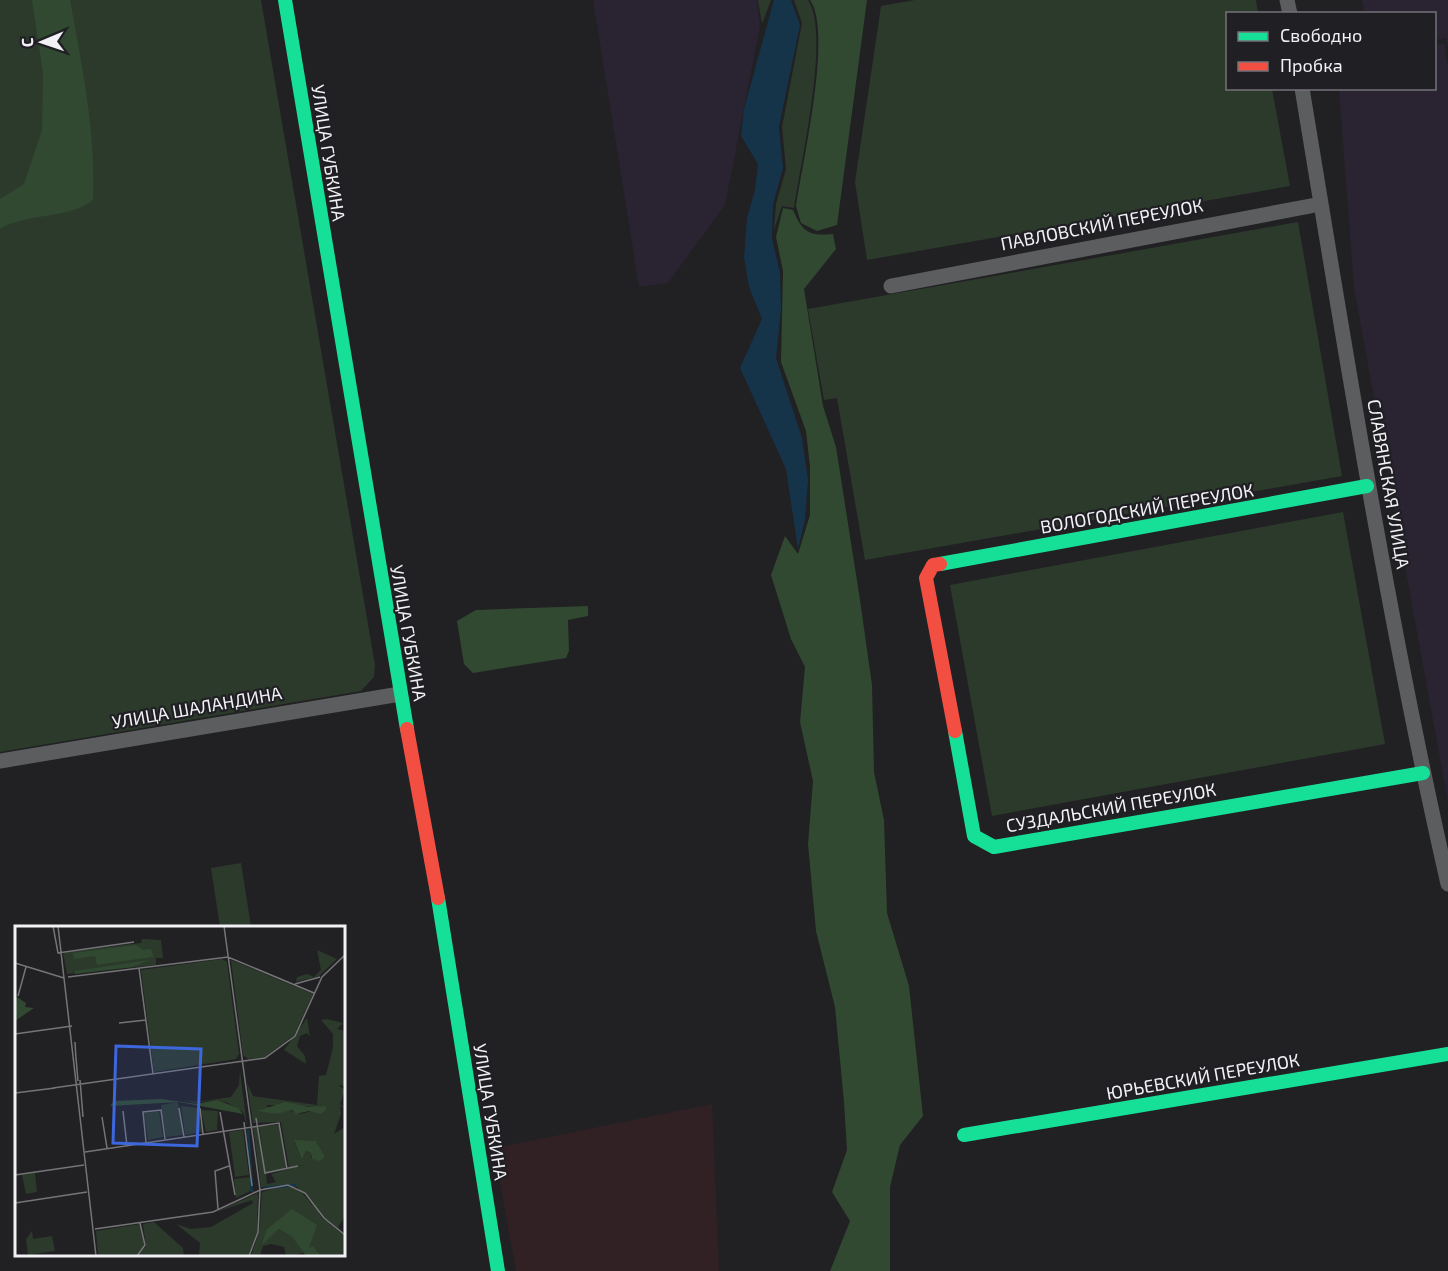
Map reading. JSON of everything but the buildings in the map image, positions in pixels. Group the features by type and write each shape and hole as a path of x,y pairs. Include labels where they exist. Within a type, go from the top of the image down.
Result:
{"street":[{"name":"УЛИЦА ГУБКИНА","path":"285,0 399,694 442,924 498,1271"},
{"name":"СЛАВЯНСКАЯ УЛИЦА","path":"1302,90 1367,486 1422,773 1448,884"},
{"name":"ПАВЛОВСКИЙ ПЕРЕУЛОК","path":"891,286 1321,204"},
{"name":"ВОЛОГОДСКИЙ ПЕРЕУЛОК","path":"933,565 1367,486"},
{"name":"СУЗДАЛЬСКИЙ ПЕРЕУЛОК","path":"933,565 926,578 974,836 994,847 1422,773"},
{"name":"УЛИЦА ШАЛАНДИНА","path":"0,761 399,694"},
{"name":"ЮРЬЕВСКИЙ ПЕРЕУЛОК","path":"964,1135 1448,1054"}],"shaded area":[{"path":"593,0 757,0 760,26 725,205 668,283 639,287"},
{"path":"1362,0 1448,0 1448,47 1446,38 1436,40 1436,12 1365,12"},
{"path":"1444,43 1448,66 1448,802 1354,288 1339,90 1436,90 1436,45"},
{"path":"712,1104 719,1271 516,1271 494,1148"}],"green space":[{"path":"0,0 261,0 375,665 374,677 361,691 0,752"},
{"path":"32,0 70,0 90,124 93,200 72,211 23,220 0,229 0,199 24,184 42,130 43,73"},
{"path":"758,0 771,0 762,24"},
{"path":"794,0 808,0 814,17 815,69 794,208 782,206 774,230 776,204 786,169 782,127 802,23"},
{"path":"810,0 867,0 837,225 817,231 801,223 796,206 817,68 816,16"},
{"path":"915,0 1256,0 1258,12 1226,12 1226,90 1272,90 1290,186 867,260 855,182 881,6"},
{"path":"783,208 793,210 800,224 808,231 833,234 836,249 804,289 823,406 836,447 860,600 872,685 874,772 884,820 887,913 909,986 923,1116 900,1145 890,1187 890,1271 830,1271 850,1221 832,1192 847,1150 844,1102 835,1007 816,931 808,844 813,781 800,722 805,667 791,639 771,575 785,536 798,554 810,515 810,467 806,431 781,362 783,271 776,237"},
{"path":"1298,222 1342,476 865,560 837,398 824,400 808,309"},
{"path":"1343,512 1385,744 992,816 950,585"},
{"path":"588,606 588,616 568,620 569,651 566,658 473,673 464,664 457,621 476,610"},
{"path":"241,863 251,926 220,926 211,868"}],"water":[{"path":"774,0 791,0 800,25 779,127 783,168 773,204 772,239 780,273 781,309 776,358 802,438 808,480 805,520 798,549 786,469 740,368 762,319 749,287 744,257 747,218 755,190 758,164 741,136 744,109"}],"traffic: fast":[{"path":"285,0 407,729"},
{"path":"940,564 1367,486"},
{"path":"955,731 974,836 994,847 1423,773"},
{"path":"438,898 498,1271"},
{"path":"964,1135 1448,1054"}],"traffic: jam":[{"path":"940,564 933,565 926,578 955,731"},
{"path":"407,729 438,898"}]}
